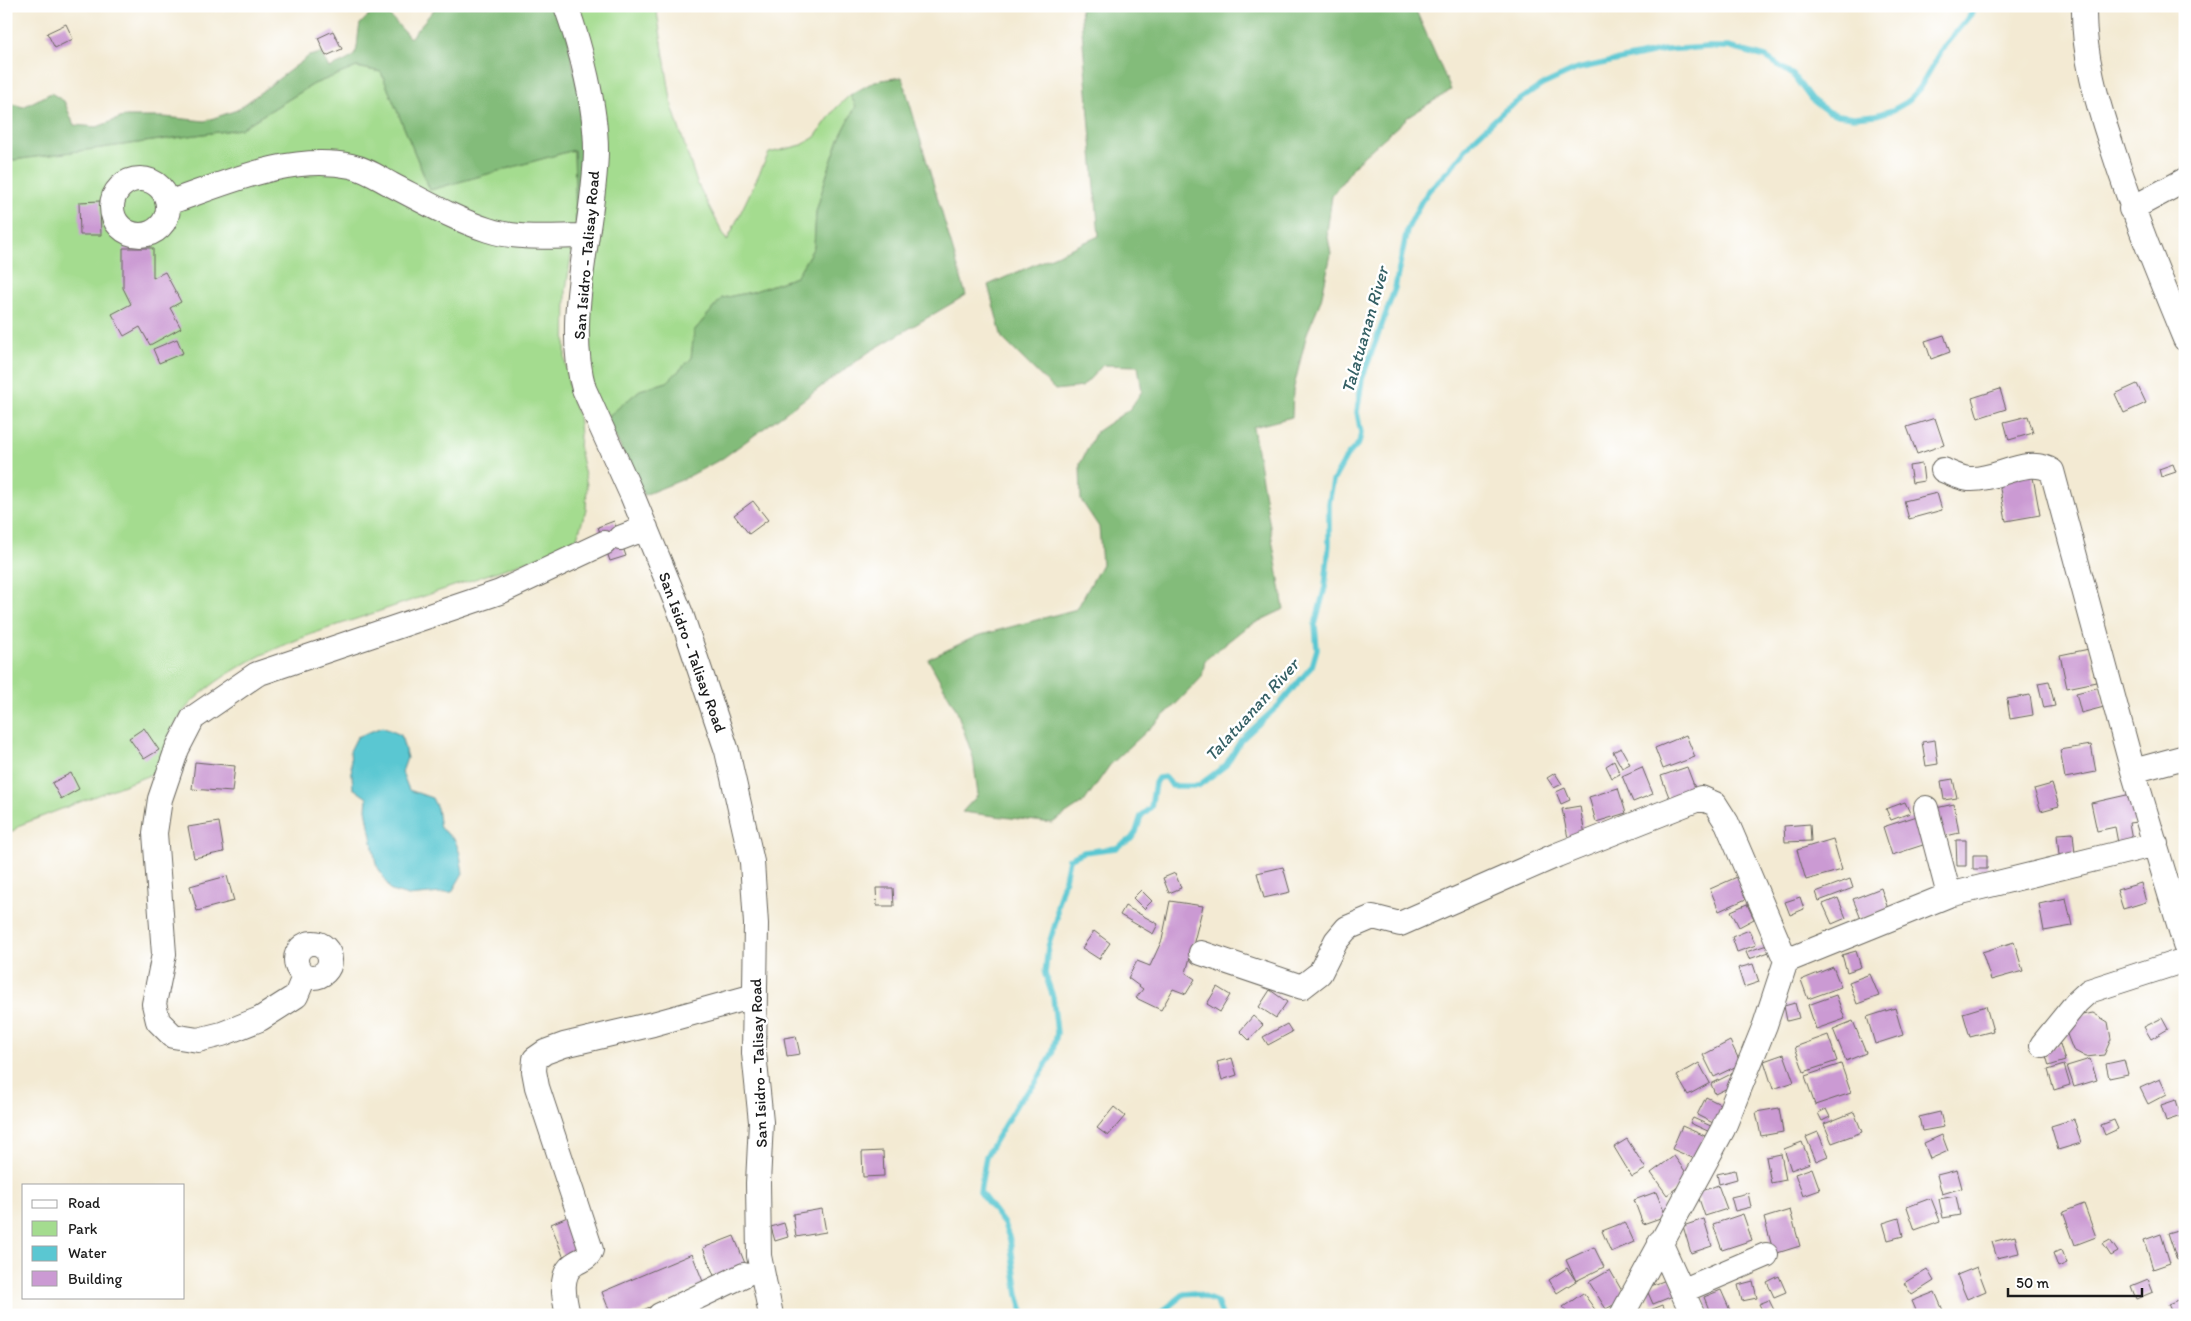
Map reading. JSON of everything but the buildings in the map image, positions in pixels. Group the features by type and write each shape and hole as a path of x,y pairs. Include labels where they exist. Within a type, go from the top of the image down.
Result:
{"street":[{"name":"San Isidro - Talisay Road","path":"566,6 582,61 595,135 594,173 586,236 577,345 579,372 584,389 646,528 685,623 727,751 754,877 756,924 754,1053 761,1132 758,1183 759,1256 771,1315"},
{"path":"2084,6 2084,22 2090,69 2099,108 2131,209 2185,339"},
{"path":"168,203 273,169 337,164 367,171 448,214 489,231 526,236 586,236"},
{"path":"2131,209 2185,180"},
{"path":"1943,470 1955,476 1971,479 2034,465 2046,468 2052,472 2133,770 2185,944"},
{"path":"304,977 296,996 260,1019 222,1034 198,1040 173,1036 158,1021 154,1004 164,954 155,833 160,799 177,749 193,718 257,674 500,592 612,541 646,528"},
{"path":"2133,770 2185,757"},
{"path":"1201,953 1302,987 1320,973 1336,940 1347,928 1374,917 1400,924 1557,855 1702,798 1715,804 1727,822 1786,961 1764,1025 1723,1129 1622,1315"},
{"path":"1926,808 1949,895"},
{"path":"1786,961 1949,895 2156,844"},
{"path":"2042,1045 2077,1002 2089,991 2185,960"},
{"path":"568,1315 564,1296 566,1277 573,1264 587,1257 591,1250 537,1087 534,1071 535,1059 544,1052 564,1045 653,1024 754,996"},
{"path":"1660,1242 1693,1315"},
{"path":"1682,1291 1766,1254"},
{"path":"660,1315 744,1275"}],"green space":[{"path":"378,6 381,6 410,38 437,6 559,6 566,27 586,135 582,203 576,222 574,150 430,190 381,72 357,67 314,84 240,129 6,161 6,102 23,107 51,93 64,101 74,125 97,127 123,117 164,117 205,121 237,110 309,56 321,53 329,68 348,60 353,56 357,48 360,24"},
{"path":"573,6 656,6 672,106 697,183 727,241 769,153 802,145 815,137 836,108 850,95 856,106 839,139 827,174 816,212 814,247 796,277 752,292 722,298 694,331 691,359 667,382 640,390 606,418 587,382"},
{"path":"1080,6 1414,6 1451,90 1408,117 1357,162 1332,196 1327,232 1331,254 1321,300 1307,333 1293,391 1292,417 1253,427 1284,609 1245,628 1205,660 1202,677 1174,706 1110,765 1084,802 1052,823 962,812 978,795 973,757 956,709 928,659 977,636 1077,609 1102,564 1099,527 1081,500 1080,464 1096,432 1130,409 1142,391 1138,366 1103,365 1082,387 1055,390 1002,338 988,285 1099,236"},
{"path":"356,67 381,72 430,190 574,150 576,222 566,290 565,359 570,394 578,415 579,448 587,485 586,510 576,541 569,547 334,626 261,655 217,682 188,706 171,733 155,773 20,825 13,831 6,833 6,161 240,129 314,84"},
{"path":"902,77 966,295 869,352 723,458 684,479 644,495 606,418 640,390 667,382 691,359 694,331 722,298 752,292 796,277 814,247 816,212 827,174 839,139 856,106 850,95 875,81"}],"water":[{"path":"382,727 401,735 407,758 402,772 409,790 432,798 437,808 440,828 455,840 460,854 463,873 452,892 408,896 391,891 376,864 366,809 367,798 353,788 350,751 357,737"}],"waterway":[{"name":"Talatuanan River","path":"1024,1315 1018,1295 1010,1240 1004,1224 980,1192 986,1156 1018,1102 1035,1084 1052,1054 1057,1033 1053,997 1045,974 1048,947 1057,918 1057,906 1069,859 1084,852 1116,848 1131,839 1136,832 1141,816 1151,807 1155,783 1158,778 1166,777 1172,786 1198,786 1226,765 1241,740 1279,705 1312,666 1317,649 1315,625 1325,587 1329,544 1329,503 1333,481 1347,456 1359,443 1361,433 1357,412 1362,379 1395,288 1407,230 1430,189 1449,170 1474,139 1505,110 1542,85 1577,69 1665,50 1728,47 1766,57 1793,75 1811,99 1827,111 1838,115 1854,117 1876,115 1893,110 1907,102 1919,89 1945,45 1976,6"},
{"name":"Talatuanan River","path":"1158,1315 1184,1294 1194,1293 1217,1302 1222,1315"}]}
